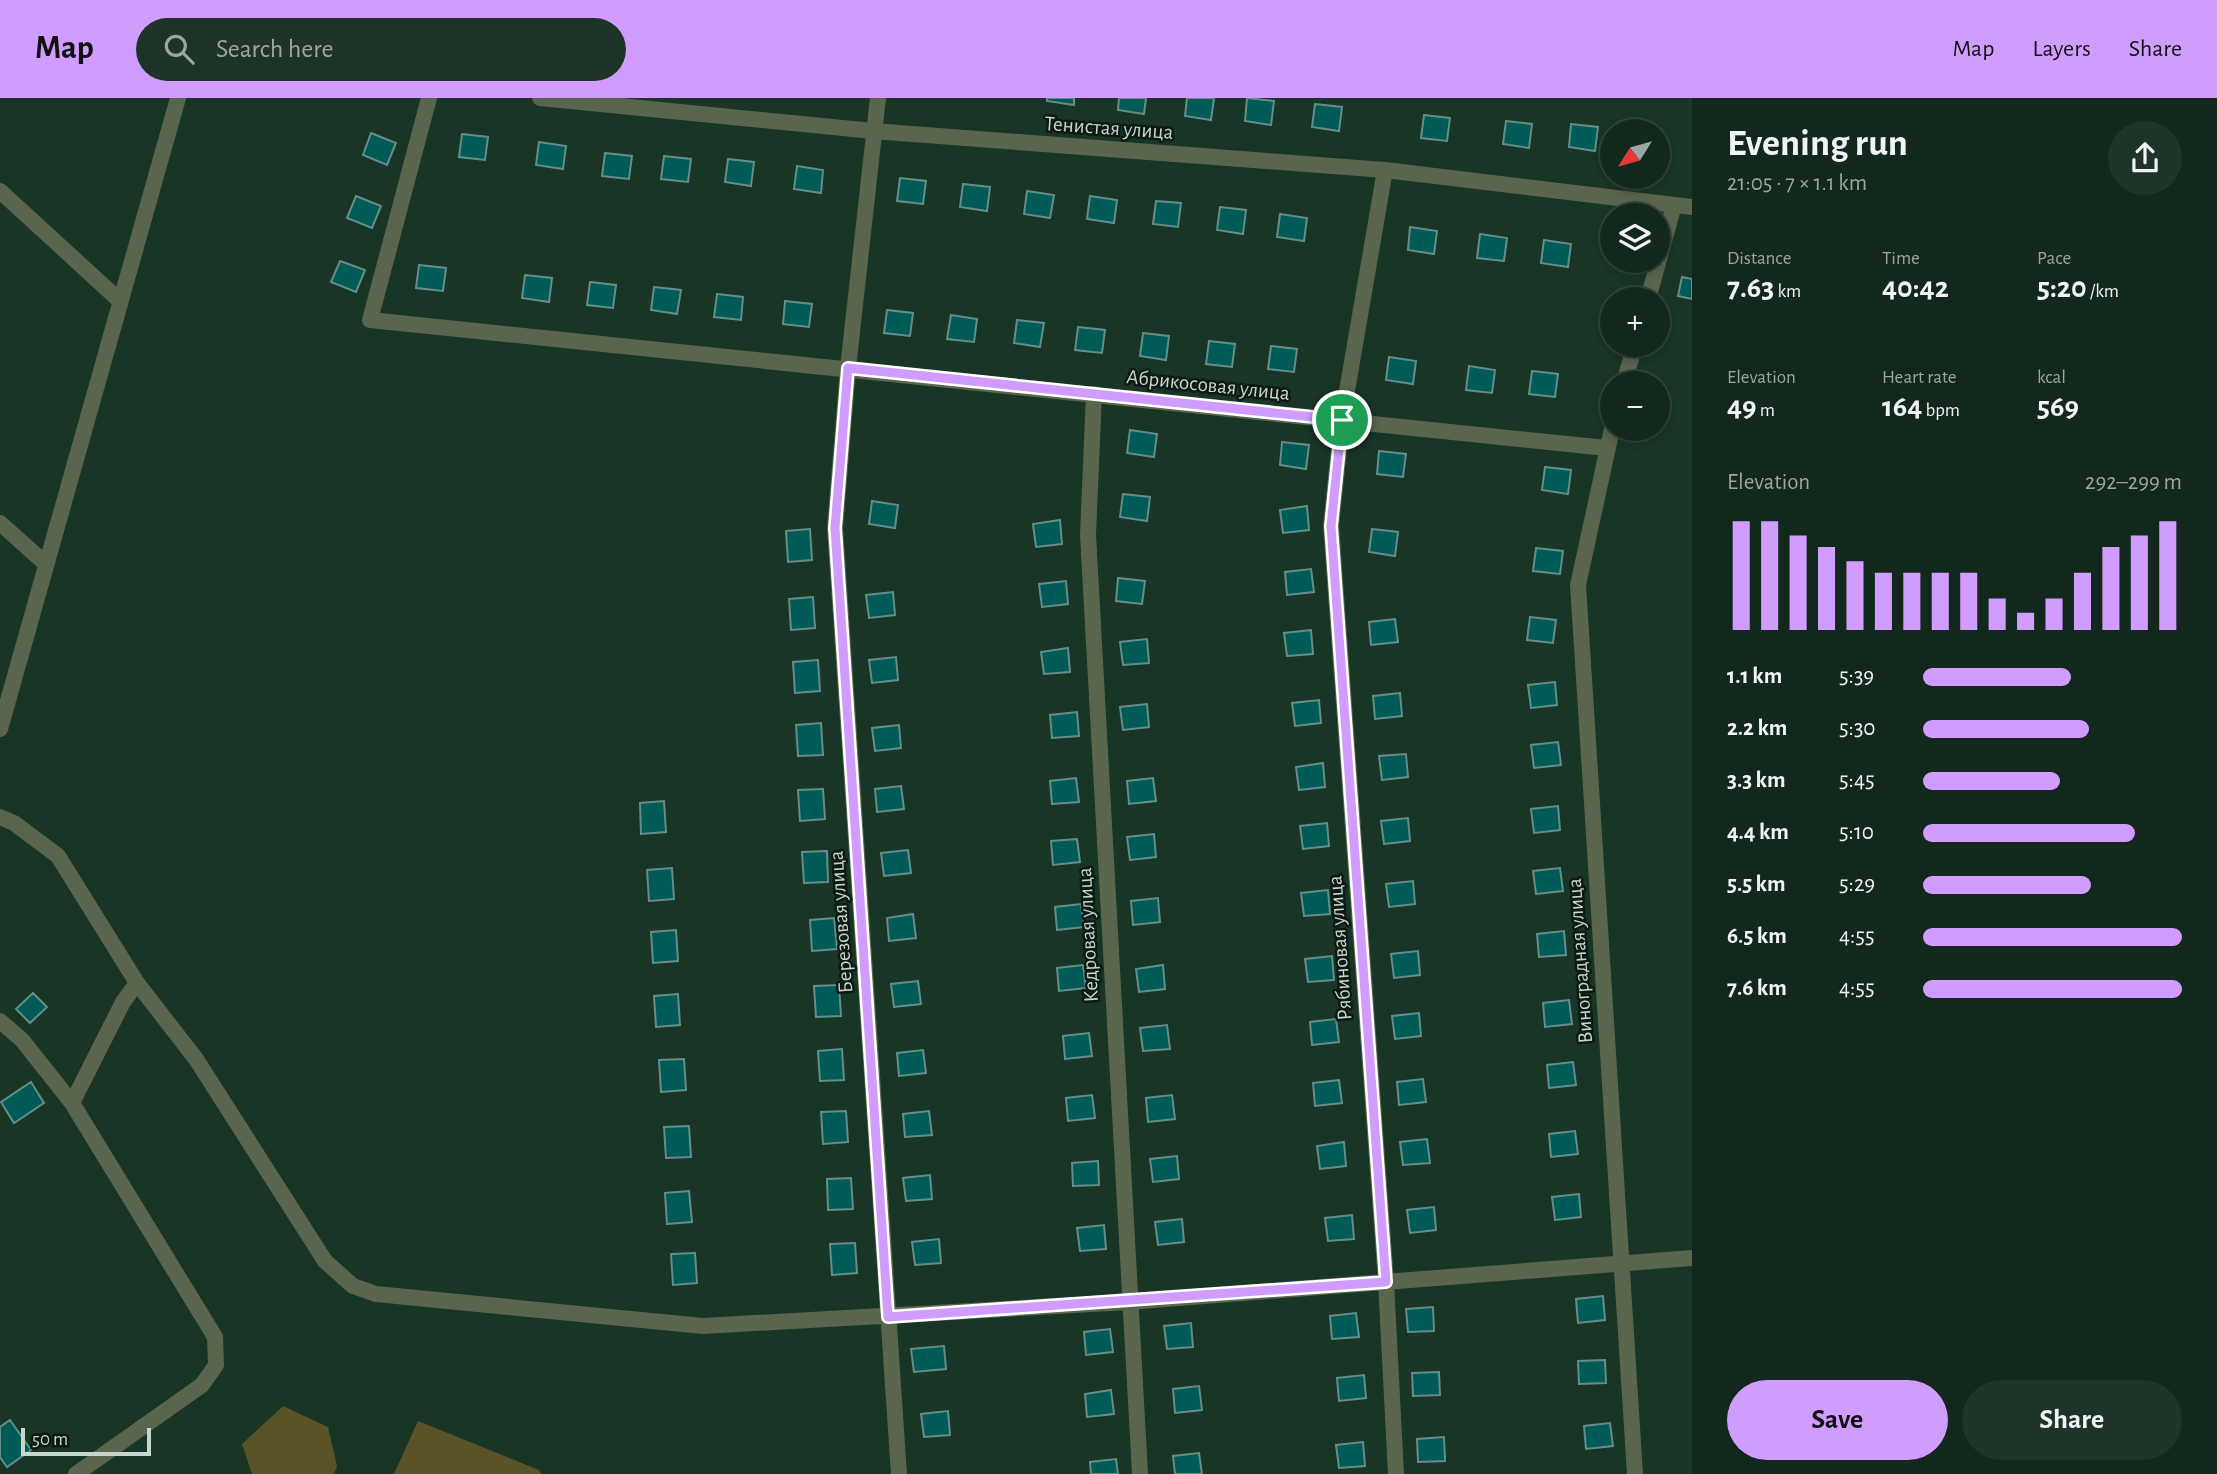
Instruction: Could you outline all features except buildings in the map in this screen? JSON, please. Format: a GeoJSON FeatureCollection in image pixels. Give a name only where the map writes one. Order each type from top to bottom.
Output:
{"type":"FeatureCollection","features":[{"type":"Feature","properties":{"kind":"street"},"geometry":{"type":"LineString","coordinates":[[0,729],[178,98]]}},
{"type":"Feature","properties":{"kind":"street","name":"Абрикосовая улица"},"geometry":{"type":"LineString","coordinates":[[429,98],[370,320],[1606,448]]}},
{"type":"Feature","properties":{"kind":"street","name":"Тенистая улица"},"geometry":{"type":"LineString","coordinates":[[540,98],[873,131],[1385,170],[1692,207]]}},
{"type":"Feature","properties":{"kind":"street","name":"Березовая улица"},"geometry":{"type":"LineString","coordinates":[[878,98],[848,368],[835,528],[899,1474]]}},
{"type":"Feature","properties":{"kind":"street","name":"Рябиновая улица"},"geometry":{"type":"LineString","coordinates":[[1385,170],[1342,420],[1331,526],[1386,1282],[1396,1474]]}},
{"type":"Feature","properties":{"kind":"street"},"geometry":{"type":"LineString","coordinates":[[0,191],[119,300]]}},
{"type":"Feature","properties":{"kind":"street"},"geometry":{"type":"LineString","coordinates":[[1650,287],[1674,205]]}},
{"type":"Feature","properties":{"kind":"street","name":"Кедровая улица"},"geometry":{"type":"LineString","coordinates":[[1094,394],[1088,535],[1128,1302],[1140,1474]]}},
{"type":"Feature","properties":{"kind":"street","name":"Виноградная улица"},"geometry":{"type":"LineString","coordinates":[[1608,441],[1578,585],[1634,1474]]}},
{"type":"Feature","properties":{"kind":"street"},"geometry":{"type":"LineString","coordinates":[[0,523],[46,564]]}},
{"type":"Feature","properties":{"kind":"street"},"geometry":{"type":"LineString","coordinates":[[0,817],[14,823],[58,856],[136,982],[196,1059],[325,1261],[353,1286],[376,1294],[703,1326],[1128,1302],[1620,1266],[1692,1258]]}},
{"type":"Feature","properties":{"kind":"street"},"geometry":{"type":"LineString","coordinates":[[72,1103],[123,1002],[136,982]]}},
{"type":"Feature","properties":{"kind":"street"},"geometry":{"type":"LineString","coordinates":[[0,1021],[22,1040],[72,1103],[215,1337],[215,1365],[202,1385],[76,1474]]}},
{"type":"Feature","properties":{"kind":"shaded area"},"geometry":{"type":"Polygon","coordinates":[[[283,1406],[328,1427],[337,1466],[334,1474],[252,1474],[242,1444],[283,1406]]]}},
{"type":"Feature","properties":{"kind":"shaded area"},"geometry":{"type":"Polygon","coordinates":[[[418,1421],[539,1470],[541,1474],[394,1474],[418,1421]]]}},
{"type":"Feature","properties":{"kind":"route"},"geometry":{"type":"LineString","coordinates":[[848,368],[1342,420],[1331,526],[1386,1282],[888,1317],[835,528],[848,368]]}}]}
